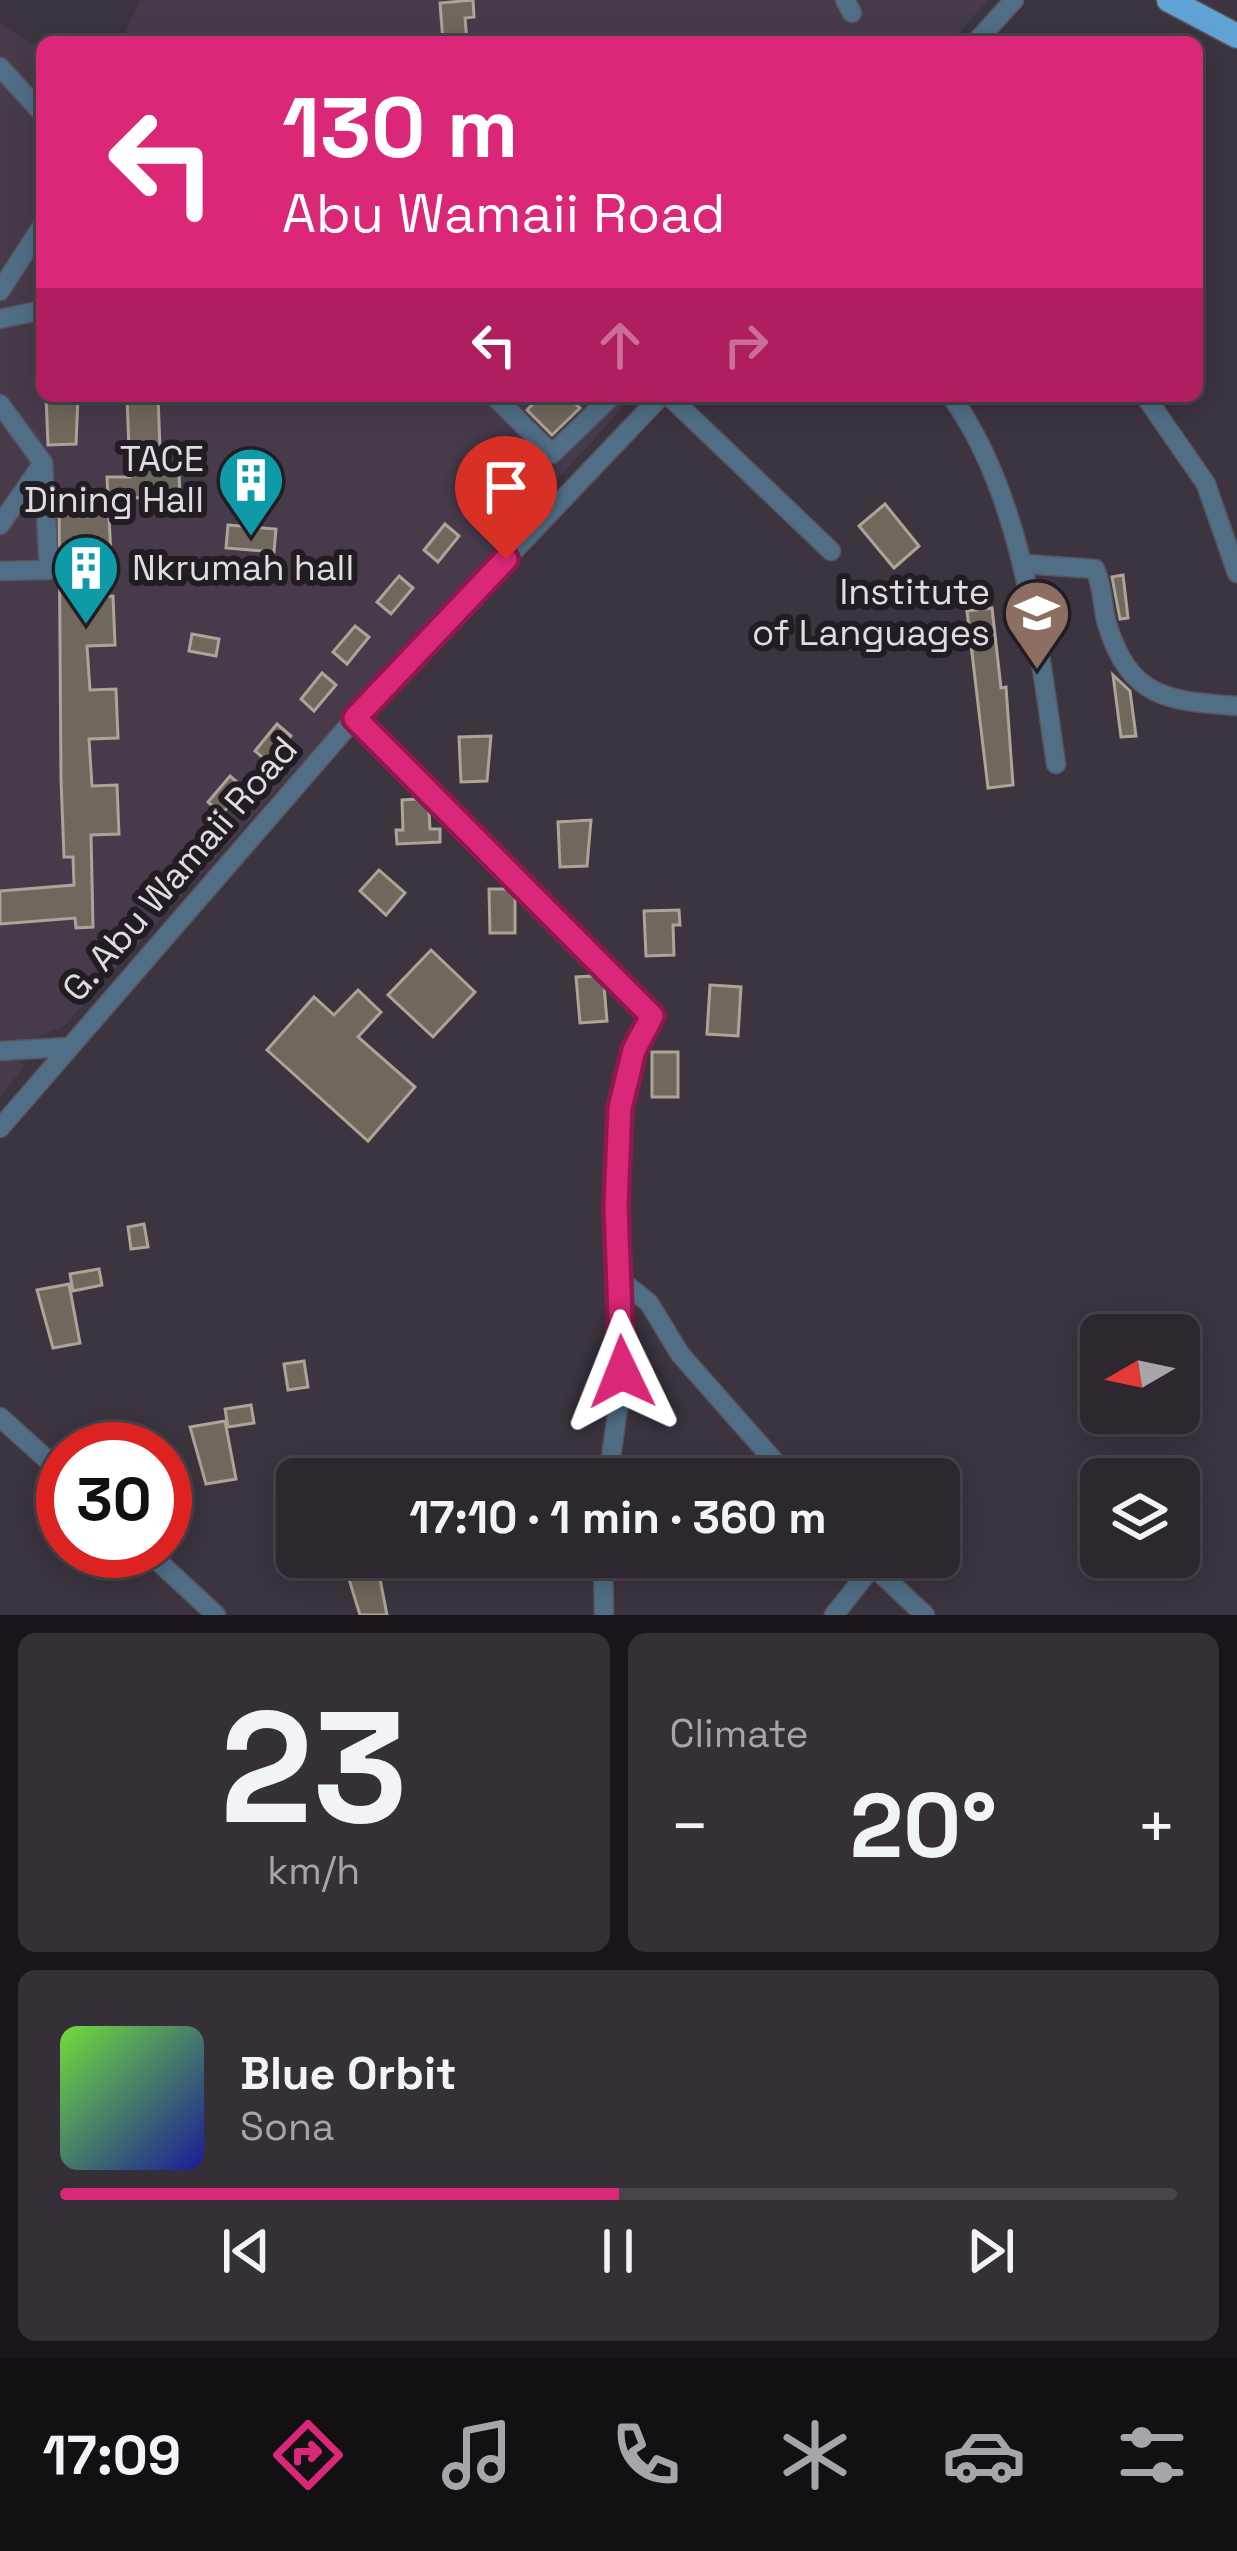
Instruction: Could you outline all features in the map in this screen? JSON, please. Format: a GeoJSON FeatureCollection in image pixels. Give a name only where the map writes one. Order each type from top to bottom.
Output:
{"type":"FeatureCollection","features":[{"type":"Feature","properties":{"kind":"main road"},"geometry":{"type":"LineString","coordinates":[[1169,0],[1237,36]]}},
{"type":"Feature","properties":{"kind":"street"},"geometry":{"type":"LineString","coordinates":[[981,36],[1013,0]]}},
{"type":"Feature","properties":{"kind":"street"},"geometry":{"type":"LineString","coordinates":[[0,67],[36,106]]}},
{"type":"Feature","properties":{"kind":"street"},"geometry":{"type":"LineString","coordinates":[[0,291],[36,235]]}},
{"type":"Feature","properties":{"kind":"street"},"geometry":{"type":"LineString","coordinates":[[0,320],[36,311]]}},
{"type":"Feature","properties":{"kind":"street"},"geometry":{"type":"LineString","coordinates":[[500,402],[552,454],[606,402]]}},
{"type":"Feature","properties":{"kind":"street","name":"G. Abu Wamaii Road"},"geometry":{"type":"LineString","coordinates":[[0,1128],[355,718],[659,402]]}},
{"type":"Feature","properties":{"kind":"street"},"geometry":{"type":"LineString","coordinates":[[671,402],[831,551]]}},
{"type":"Feature","properties":{"kind":"street"},"geometry":{"type":"LineString","coordinates":[[955,402],[973,432],[1024,564],[1056,764]]}},
{"type":"Feature","properties":{"kind":"street"},"geometry":{"type":"LineString","coordinates":[[1149,402],[1206,484],[1237,572]]}},
{"type":"Feature","properties":{"kind":"street"},"geometry":{"type":"LineString","coordinates":[[0,404],[43,463],[49,570],[0,571]]}},
{"type":"Feature","properties":{"kind":"street"},"geometry":{"type":"LineString","coordinates":[[0,525],[43,463]]}},
{"type":"Feature","properties":{"kind":"street"},"geometry":{"type":"LineString","coordinates":[[1024,564],[1095,568],[1108,628],[1141,682],[1157,698],[1237,706]]}},
{"type":"Feature","properties":{"kind":"street"},"geometry":{"type":"LineString","coordinates":[[355,718],[648,1008],[650,1025],[634,1050],[620,1108],[622,1372],[611,1458]]}},
{"type":"Feature","properties":{"kind":"street"},"geometry":{"type":"LineString","coordinates":[[0,1051],[69,1047]]}},
{"type":"Feature","properties":{"kind":"street"},"geometry":{"type":"LineString","coordinates":[[619,1279],[649,1303],[692,1369],[771,1458]]}},
{"type":"Feature","properties":{"kind":"street"},"geometry":{"type":"LineString","coordinates":[[0,1417],[36,1450]]}},
{"type":"Feature","properties":{"kind":"street"},"geometry":{"type":"LineString","coordinates":[[176,1578],[216,1615]]}},
{"type":"Feature","properties":{"kind":"street"},"geometry":{"type":"LineString","coordinates":[[603,1578],[604,1615]]}},
{"type":"Feature","properties":{"kind":"street"},"geometry":{"type":"LineString","coordinates":[[833,1615],[857,1578]]}},
{"type":"Feature","properties":{"kind":"street"},"geometry":{"type":"LineString","coordinates":[[885,1578],[925,1615]]}},
{"type":"Feature","properties":{"kind":"shaded area"},"geometry":{"type":"Polygon","coordinates":[[[141,0],[988,0],[956,36],[123,36],[141,0]]]}},
{"type":"Feature","properties":{"kind":"shaded area"},"geometry":{"type":"Polygon","coordinates":[[[0,24],[36,46],[36,402],[628,402],[65,1025],[7,1052],[25,1065],[0,1097],[0,24]]]}},
{"type":"Feature","properties":{"kind":"building"},"geometry":{"type":"Polygon","coordinates":[[[473,0],[474,17],[465,18],[466,36],[443,36],[440,3],[473,0]]]}},
{"type":"Feature","properties":{"kind":"building"},"geometry":{"type":"Polygon","coordinates":[[[46,402],[78,402],[76,444],[48,445],[46,402]]]}},
{"type":"Feature","properties":{"kind":"building"},"geometry":{"type":"Polygon","coordinates":[[[127,402],[158,402],[161,475],[179,474],[180,496],[108,499],[111,554],[83,555],[87,597],[113,596],[115,645],[87,646],[90,690],[116,689],[118,738],[89,739],[92,786],[117,785],[119,834],[91,835],[93,927],[76,928],[75,918],[0,924],[0,891],[74,885],[73,857],[64,857],[59,499],[108,497],[107,477],[130,477],[127,402]]]}},
{"type":"Feature","properties":{"kind":"building"},"geometry":{"type":"Polygon","coordinates":[[[535,402],[574,402],[580,408],[552,435],[527,410],[535,402]]]}},
{"type":"Feature","properties":{"kind":"building"},"geometry":{"type":"Polygon","coordinates":[[[498,438],[513,452],[522,443],[541,463],[499,507],[469,469],[498,438]]]}},
{"type":"Feature","properties":{"kind":"building"},"geometry":{"type":"Polygon","coordinates":[[[885,504],[919,546],[894,568],[859,526],[885,504]]]}},
{"type":"Feature","properties":{"kind":"building"},"geometry":{"type":"Polygon","coordinates":[[[445,524],[459,536],[438,562],[424,550],[445,524]]]}},
{"type":"Feature","properties":{"kind":"building","name":"TACE Dining Hall"},"geometry":{"type":"Polygon","coordinates":[[[228,525],[276,529],[274,552],[226,548],[228,525]]]}},
{"type":"Feature","properties":{"kind":"building"},"geometry":{"type":"Polygon","coordinates":[[[1123,575],[1128,618],[1120,619],[1112,577],[1123,575]]]}},
{"type":"Feature","properties":{"kind":"building"},"geometry":{"type":"Polygon","coordinates":[[[399,576],[413,588],[391,614],[377,602],[399,576]]]}},
{"type":"Feature","properties":{"kind":"building"},"geometry":{"type":"Polygon","coordinates":[[[992,608],[1001,688],[1006,687],[1013,785],[988,788],[967,611],[992,608]]]}},
{"type":"Feature","properties":{"kind":"building"},"geometry":{"type":"Polygon","coordinates":[[[355,626],[369,637],[347,664],[333,652],[355,626]]]}},
{"type":"Feature","properties":{"kind":"building"},"geometry":{"type":"Polygon","coordinates":[[[192,634],[219,639],[216,656],[189,651],[192,634]]]}},
{"type":"Feature","properties":{"kind":"building"},"geometry":{"type":"Polygon","coordinates":[[[322,673],[336,685],[314,711],[301,699],[322,673]]]}},
{"type":"Feature","properties":{"kind":"building"},"geometry":{"type":"Polygon","coordinates":[[[1113,675],[1130,691],[1136,736],[1121,737],[1113,675]]]}},
{"type":"Feature","properties":{"kind":"building"},"geometry":{"type":"Polygon","coordinates":[[[277,724],[291,736],[269,763],[255,751],[277,724]]]}},
{"type":"Feature","properties":{"kind":"building"},"geometry":{"type":"Polygon","coordinates":[[[491,736],[487,781],[461,782],[459,737],[491,736]]]}},
{"type":"Feature","properties":{"kind":"building"},"geometry":{"type":"Polygon","coordinates":[[[230,776],[244,788],[222,814],[208,802],[230,776]]]}},
{"type":"Feature","properties":{"kind":"building"},"geometry":{"type":"Polygon","coordinates":[[[417,799],[429,811],[430,829],[440,829],[440,842],[397,844],[396,830],[403,830],[402,800],[417,799]]]}},
{"type":"Feature","properties":{"kind":"building"},"geometry":{"type":"Polygon","coordinates":[[[591,820],[587,866],[560,867],[558,822],[591,820]]]}},
{"type":"Feature","properties":{"kind":"building"},"geometry":{"type":"Polygon","coordinates":[[[379,870],[405,893],[386,915],[360,891],[379,870]]]}},
{"type":"Feature","properties":{"kind":"building"},"geometry":{"type":"Polygon","coordinates":[[[489,889],[507,889],[515,897],[515,933],[490,933],[489,889]]]}},
{"type":"Feature","properties":{"kind":"building"},"geometry":{"type":"Polygon","coordinates":[[[679,910],[680,925],[673,925],[674,955],[646,956],[644,911],[679,910]]]}},
{"type":"Feature","properties":{"kind":"building"},"geometry":{"type":"Polygon","coordinates":[[[431,950],[475,992],[433,1037],[388,995],[431,950]]]}},
{"type":"Feature","properties":{"kind":"building"},"geometry":{"type":"Polygon","coordinates":[[[593,976],[604,986],[607,1021],[580,1023],[576,977],[593,976]]]}},
{"type":"Feature","properties":{"kind":"building"},"geometry":{"type":"Polygon","coordinates":[[[710,985],[741,987],[738,1036],[707,1034],[710,985]]]}},
{"type":"Feature","properties":{"kind":"building"},"geometry":{"type":"Polygon","coordinates":[[[358,990],[381,1012],[358,1037],[415,1087],[368,1141],[267,1050],[314,997],[334,1015],[358,990]]]}},
{"type":"Feature","properties":{"kind":"building"},"geometry":{"type":"Polygon","coordinates":[[[652,1052],[678,1052],[678,1097],[652,1097],[652,1052]]]}},
{"type":"Feature","properties":{"kind":"building"},"geometry":{"type":"Polygon","coordinates":[[[144,1224],[148,1247],[131,1249],[128,1227],[144,1224]]]}},
{"type":"Feature","properties":{"kind":"building"},"geometry":{"type":"Polygon","coordinates":[[[99,1269],[102,1285],[73,1291],[70,1274],[99,1269]]]}},
{"type":"Feature","properties":{"kind":"building"},"geometry":{"type":"Polygon","coordinates":[[[69,1284],[80,1343],[53,1348],[37,1290],[69,1284]]]}},
{"type":"Feature","properties":{"kind":"building"},"geometry":{"type":"Polygon","coordinates":[[[304,1361],[308,1387],[288,1390],[284,1364],[304,1361]]]}},
{"type":"Feature","properties":{"kind":"building"},"geometry":{"type":"Polygon","coordinates":[[[251,1405],[254,1423],[228,1427],[225,1409],[251,1405]]]}},
{"type":"Feature","properties":{"kind":"building"},"geometry":{"type":"Polygon","coordinates":[[[225,1421],[236,1479],[206,1484],[192,1427],[225,1421]]]}},
{"type":"Feature","properties":{"kind":"building"},"geometry":{"type":"Polygon","coordinates":[[[349,1578],[380,1578],[387,1615],[360,1615],[349,1578]]]}},
{"type":"Feature","properties":{"kind":"place","name":"TACE Dining Hall"},"geometry":{"type":"Point","coordinates":[251,539]}},
{"type":"Feature","properties":{"kind":"place","name":"Nkrumah hall"},"geometry":{"type":"Point","coordinates":[86,627]}},
{"type":"Feature","properties":{"kind":"place","name":"Institute of Languages"},"geometry":{"type":"Point","coordinates":[1037,672]}},
{"type":"Feature","properties":{"kind":"route"},"geometry":{"type":"LineString","coordinates":[[506,559],[355,718],[652,1016],[634,1050],[620,1108],[616,1206],[622,1372]]}}]}
